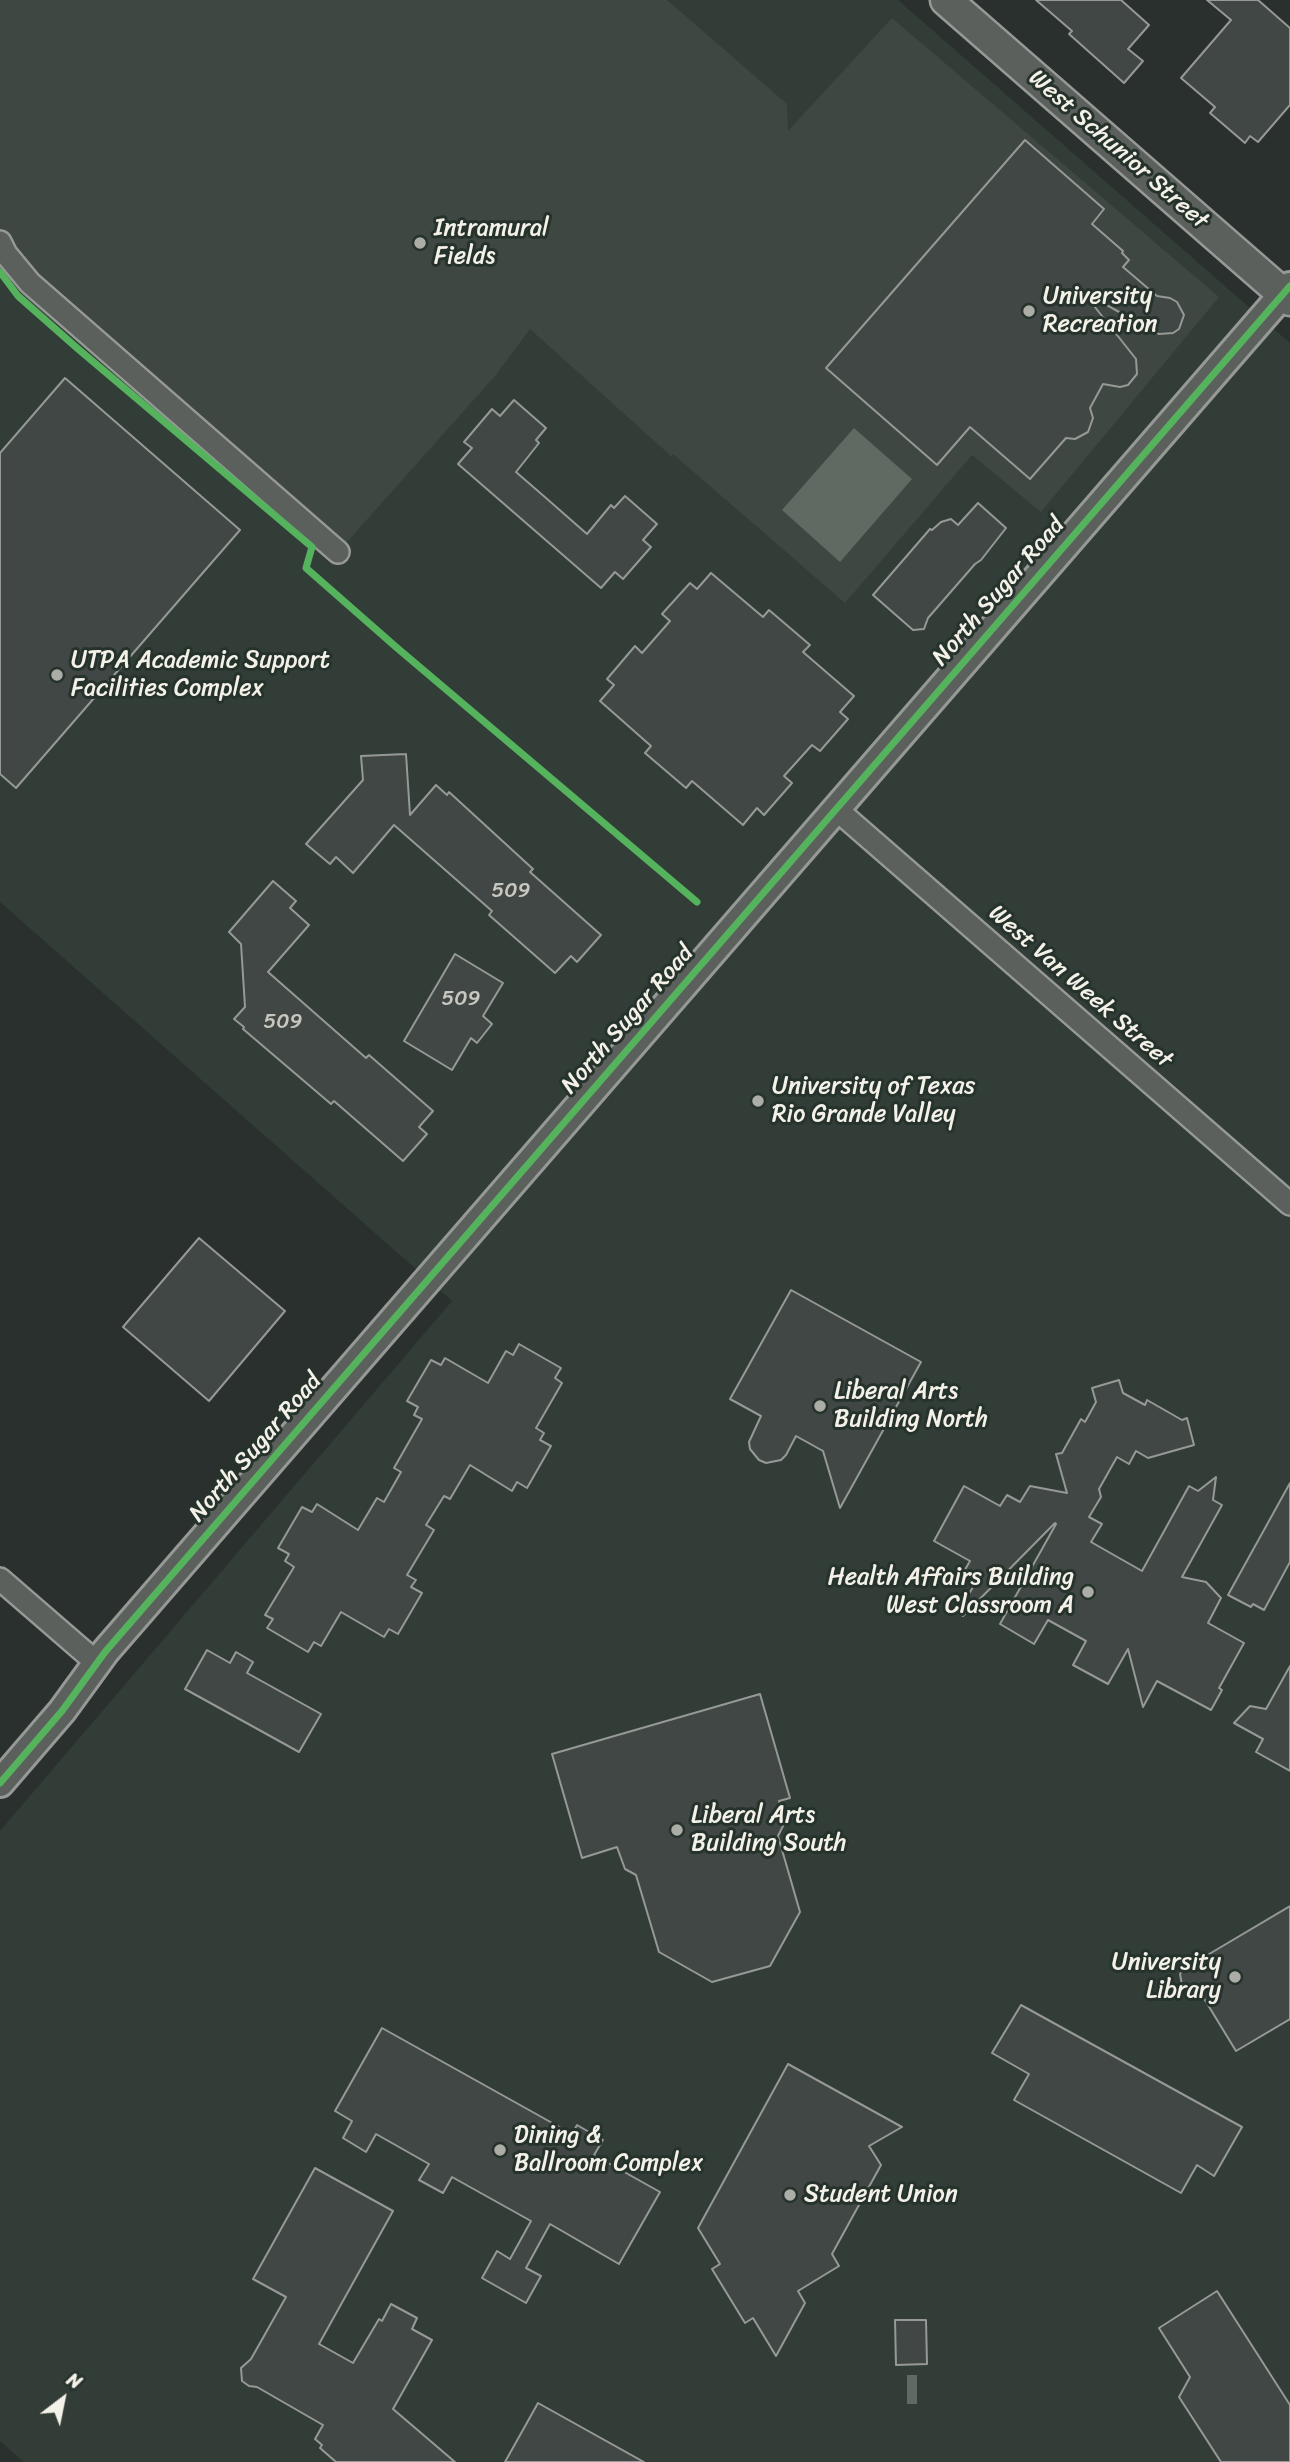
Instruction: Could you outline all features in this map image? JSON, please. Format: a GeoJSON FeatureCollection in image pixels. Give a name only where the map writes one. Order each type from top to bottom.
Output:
{"type":"FeatureCollection","features":[{"type":"Feature","properties":{"kind":"main road","name":"West Schunior Street"},"geometry":{"type":"LineString","coordinates":[[946,0],[1288,294]]}},
{"type":"Feature","properties":{"kind":"street"},"geometry":{"type":"LineString","coordinates":[[0,242],[6,254],[30,283],[338,552]]}},
{"type":"Feature","properties":{"kind":"street","name":"North Sugar Road"},"geometry":{"type":"LineString","coordinates":[[0,1783],[62,1711],[97,1663],[836,809],[1288,294]]}},
{"type":"Feature","properties":{"kind":"street","name":"West Van Week Street"},"geometry":{"type":"LineString","coordinates":[[836,809],[1290,1204]]}},
{"type":"Feature","properties":{"kind":"street"},"geometry":{"type":"LineString","coordinates":[[0,1579],[97,1663]]}},
{"type":"Feature","properties":{"kind":"shaded area","name":"University of Texas Rio Grande Valley"},"geometry":{"type":"Polygon","coordinates":[[[0,0],[898,0],[1290,343],[1290,2462],[24,2462],[0,2441],[0,1831],[452,1301],[0,902],[0,0]]]}},
{"type":"Feature","properties":{"kind":"shaded area","name":"Intramural Fields"},"geometry":{"type":"Polygon","coordinates":[[[0,0],[667,0],[787,104],[788,131],[892,18],[1219,297],[1041,512],[972,455],[845,603],[673,454],[671,456],[530,329],[495,376],[338,552],[0,278],[0,0]]]}},
{"type":"Feature","properties":{"kind":"shaded area"},"geometry":{"type":"Polygon","coordinates":[[[854,428],[912,479],[840,562],[782,510],[854,428]]]}},
{"type":"Feature","properties":{"kind":"shaded area"},"geometry":{"type":"Polygon","coordinates":[[[907,2375],[917,2375],[917,2404],[907,2404],[907,2375]]]}},
{"type":"Feature","properties":{"kind":"building"},"geometry":{"type":"Polygon","coordinates":[[[1036,0],[1121,0],[1149,25],[1128,49],[1143,61],[1124,83],[1069,34],[1072,31],[1036,0]]]}},
{"type":"Feature","properties":{"kind":"building"},"geometry":{"type":"Polygon","coordinates":[[[1207,0],[1258,0],[1290,28],[1290,105],[1258,142],[1250,136],[1245,143],[1210,113],[1215,107],[1181,78],[1231,20],[1207,0]]]}},
{"type":"Feature","properties":{"kind":"building","name":"University Recreation"},"geometry":{"type":"Polygon","coordinates":[[[1025,140],[1104,209],[1092,224],[1123,251],[1129,260],[1123,267],[1157,296],[1177,302],[1184,315],[1179,329],[1173,333],[1159,334],[1083,292],[1136,359],[1137,374],[1128,385],[1120,387],[1103,384],[1090,408],[1093,418],[1088,432],[1075,439],[1066,438],[1030,479],[970,427],[937,465],[826,368],[1025,140]]]}},
{"type":"Feature","properties":{"kind":"building","name":"UTPA Academic Support Facilities Complex"},"geometry":{"type":"Polygon","coordinates":[[[65,378],[240,530],[16,788],[0,774],[0,453],[65,378]]]}},
{"type":"Feature","properties":{"kind":"building"},"geometry":{"type":"Polygon","coordinates":[[[514,400],[546,428],[536,440],[539,443],[516,472],[587,534],[611,505],[614,508],[625,496],[657,524],[643,540],[651,547],[623,579],[615,572],[601,588],[458,464],[472,448],[464,442],[492,409],[500,416],[514,400]]]}},
{"type":"Feature","properties":{"kind":"building"},"geometry":{"type":"Polygon","coordinates":[[[978,503],[1006,528],[928,618],[924,629],[913,630],[873,595],[930,529],[951,519],[958,525],[978,503]]]}},
{"type":"Feature","properties":{"kind":"building"},"geometry":{"type":"Polygon","coordinates":[[[711,573],[763,617],[769,610],[810,645],[803,652],[854,696],[840,712],[848,719],[820,751],[812,745],[784,776],[792,783],[764,815],[757,808],[743,825],[692,781],[686,788],[645,753],[651,746],[600,701],[614,685],[607,679],[635,646],[642,653],[670,621],[662,614],[690,583],[697,589],[711,573]]]}},
{"type":"Feature","properties":{"kind":"building"},"geometry":{"type":"Polygon","coordinates":[[[406,754],[410,815],[436,785],[447,795],[449,792],[533,869],[530,872],[601,935],[577,962],[571,956],[555,973],[489,915],[492,911],[394,825],[353,873],[336,857],[330,864],[306,844],[363,780],[361,756],[406,754]]]}},
{"type":"Feature","properties":{"kind":"building"},"geometry":{"type":"Polygon","coordinates":[[[273,881],[296,901],[290,908],[309,925],[268,972],[366,1058],[369,1055],[433,1111],[419,1127],[427,1134],[403,1161],[334,1101],[331,1104],[234,1019],[245,1007],[241,944],[229,932],[273,881]]]}},
{"type":"Feature","properties":{"kind":"building"},"geometry":{"type":"Polygon","coordinates":[[[455,954],[503,983],[483,1016],[492,1024],[477,1043],[471,1038],[452,1070],[404,1041],[455,954]]]}},
{"type":"Feature","properties":{"kind":"building"},"geometry":{"type":"Polygon","coordinates":[[[199,1238],[285,1311],[209,1401],[123,1327],[199,1238]]]}},
{"type":"Feature","properties":{"kind":"building","name":"Liberal Arts Building North"},"geometry":{"type":"Polygon","coordinates":[[[791,1290],[921,1362],[840,1508],[823,1451],[796,1436],[781,1460],[766,1463],[759,1460],[750,1449],[749,1442],[761,1416],[730,1399],[791,1290]]]}},
{"type":"Feature","properties":{"kind":"building"},"geometry":{"type":"Polygon","coordinates":[[[519,1344],[561,1368],[555,1378],[562,1383],[536,1428],[544,1433],[540,1440],[551,1446],[527,1488],[517,1482],[512,1491],[470,1465],[450,1499],[444,1496],[426,1525],[434,1530],[407,1575],[416,1580],[411,1587],[422,1593],[398,1634],[389,1629],[384,1637],[341,1612],[321,1646],[314,1642],[308,1652],[267,1628],[273,1619],[265,1615],[294,1567],[285,1561],[289,1554],[278,1548],[302,1507],[312,1512],[317,1504],[358,1530],[377,1498],[384,1502],[401,1472],[394,1468],[422,1419],[414,1415],[418,1407],[407,1401],[431,1360],[441,1365],[445,1358],[488,1383],[506,1351],[513,1355],[519,1344]]]}},
{"type":"Feature","properties":{"kind":"building","name":"Health Affairs Building West Classroom A"},"geometry":{"type":"Polygon","coordinates":[[[1119,1380],[1123,1393],[1145,1405],[1147,1400],[1182,1420],[1187,1418],[1194,1445],[1148,1458],[1136,1451],[1129,1464],[1117,1457],[1099,1489],[1101,1497],[1089,1517],[1102,1524],[1091,1542],[1142,1571],[1189,1486],[1198,1491],[1216,1477],[1213,1500],[1222,1505],[1182,1577],[1206,1582],[1221,1598],[1208,1623],[1244,1643],[1219,1688],[1222,1690],[1211,1710],[1157,1681],[1143,1707],[1128,1649],[1108,1684],[1073,1665],[1086,1641],[1048,1620],[1034,1644],[1000,1624],[1055,1523],[963,1616],[958,1613],[977,1580],[963,1573],[970,1561],[934,1541],[964,1486],[1000,1506],[1007,1495],[1020,1502],[1030,1486],[1067,1493],[1056,1454],[1062,1453],[1081,1419],[1085,1422],[1096,1402],[1092,1388],[1119,1380]]]}},
{"type":"Feature","properties":{"kind":"building"},"geometry":{"type":"Polygon","coordinates":[[[1290,1483],[1290,1562],[1264,1610],[1253,1604],[1251,1607],[1228,1595],[1290,1483]]]}},
{"type":"Feature","properties":{"kind":"building"},"geometry":{"type":"Polygon","coordinates":[[[207,1650],[230,1663],[236,1652],[253,1662],[247,1673],[321,1714],[299,1752],[185,1689],[207,1650]]]}},
{"type":"Feature","properties":{"kind":"building"},"geometry":{"type":"Polygon","coordinates":[[[1290,1666],[1290,1771],[1256,1752],[1263,1739],[1234,1723],[1250,1706],[1266,1709],[1290,1666]]]}},
{"type":"Feature","properties":{"kind":"building","name":"Liberal Arts Building South"},"geometry":{"type":"Polygon","coordinates":[[[760,1694],[790,1798],[779,1801],[784,1824],[778,1836],[800,1912],[770,1966],[712,1982],[659,1952],[636,1875],[625,1869],[617,1847],[582,1858],[552,1754],[760,1694]]]}},
{"type":"Feature","properties":{"kind":"building","name":"University Library"},"geometry":{"type":"Polygon","coordinates":[[[1290,1906],[1290,2019],[1236,2051],[1200,1992],[1182,1985],[1180,1974],[1186,1965],[1194,1963],[1290,1906]]]}},
{"type":"Feature","properties":{"kind":"building"},"geometry":{"type":"Polygon","coordinates":[[[1021,2005],[1242,2127],[1214,2176],[1197,2165],[1181,2193],[1014,2100],[1029,2074],[992,2053],[1021,2005]]]}},
{"type":"Feature","properties":{"kind":"building","name":"Dining & Ballroom Complex"},"geometry":{"type":"Polygon","coordinates":[[[382,2028],[572,2134],[577,2125],[603,2140],[594,2155],[660,2192],[619,2264],[550,2224],[526,2268],[541,2276],[526,2303],[482,2278],[497,2251],[510,2259],[531,2221],[452,2177],[443,2193],[419,2180],[429,2164],[376,2134],[366,2152],[343,2138],[352,2121],[335,2111],[382,2028]]]}},
{"type":"Feature","properties":{"kind":"building","name":"Student Union"},"geometry":{"type":"Polygon","coordinates":[[[788,2064],[902,2127],[869,2146],[881,2165],[832,2254],[839,2266],[798,2291],[805,2303],[776,2356],[753,2318],[745,2323],[712,2269],[720,2264],[698,2228],[788,2064]]]}},
{"type":"Feature","properties":{"kind":"building"},"geometry":{"type":"Polygon","coordinates":[[[315,2168],[393,2211],[319,2344],[353,2363],[391,2304],[417,2318],[412,2329],[432,2340],[393,2409],[455,2462],[336,2462],[320,2448],[322,2445],[315,2439],[323,2425],[242,2381],[241,2368],[251,2359],[286,2297],[253,2279],[315,2168]]]}},
{"type":"Feature","properties":{"kind":"building"},"geometry":{"type":"Polygon","coordinates":[[[1217,2291],[1290,2405],[1290,2462],[1221,2462],[1179,2397],[1190,2377],[1159,2328],[1217,2291]]]}},
{"type":"Feature","properties":{"kind":"building"},"geometry":{"type":"Polygon","coordinates":[[[895,2320],[926,2320],[927,2364],[896,2365],[895,2320]]]}},
{"type":"Feature","properties":{"kind":"building"},"geometry":{"type":"Polygon","coordinates":[[[538,2403],[644,2462],[505,2462],[538,2403]]]}},
{"type":"Feature","properties":{"kind":"cycle path"},"geometry":{"type":"LineString","coordinates":[[0,272],[18,296],[312,547],[306,568],[697,902]]}},
{"type":"Feature","properties":{"kind":"cycle path"},"geometry":{"type":"LineString","coordinates":[[0,1783],[62,1711],[105,1652],[1290,286]]}},
{"type":"Feature","properties":{"kind":"place","name":"Intramural Fields"},"geometry":{"type":"Point","coordinates":[420,243]}},
{"type":"Feature","properties":{"kind":"place","name":"University Recreation"},"geometry":{"type":"Point","coordinates":[1029,311]}},
{"type":"Feature","properties":{"kind":"place","name":"UTPA Academic Support Facilities Complex"},"geometry":{"type":"Point","coordinates":[57,675]}},
{"type":"Feature","properties":{"kind":"place","name":"University of Texas Rio Grande Valley"},"geometry":{"type":"Point","coordinates":[758,1101]}},
{"type":"Feature","properties":{"kind":"place","name":"Liberal Arts Building North"},"geometry":{"type":"Point","coordinates":[820,1406]}},
{"type":"Feature","properties":{"kind":"place","name":"Health Affairs Building West Classroom A"},"geometry":{"type":"Point","coordinates":[1088,1592]}},
{"type":"Feature","properties":{"kind":"place","name":"Liberal Arts Building South"},"geometry":{"type":"Point","coordinates":[677,1830]}},
{"type":"Feature","properties":{"kind":"place","name":"University Library"},"geometry":{"type":"Point","coordinates":[1235,1977]}},
{"type":"Feature","properties":{"kind":"place","name":"Dining & Ballroom Complex"},"geometry":{"type":"Point","coordinates":[500,2150]}},
{"type":"Feature","properties":{"kind":"place","name":"Student Union"},"geometry":{"type":"Point","coordinates":[790,2195]}}]}
